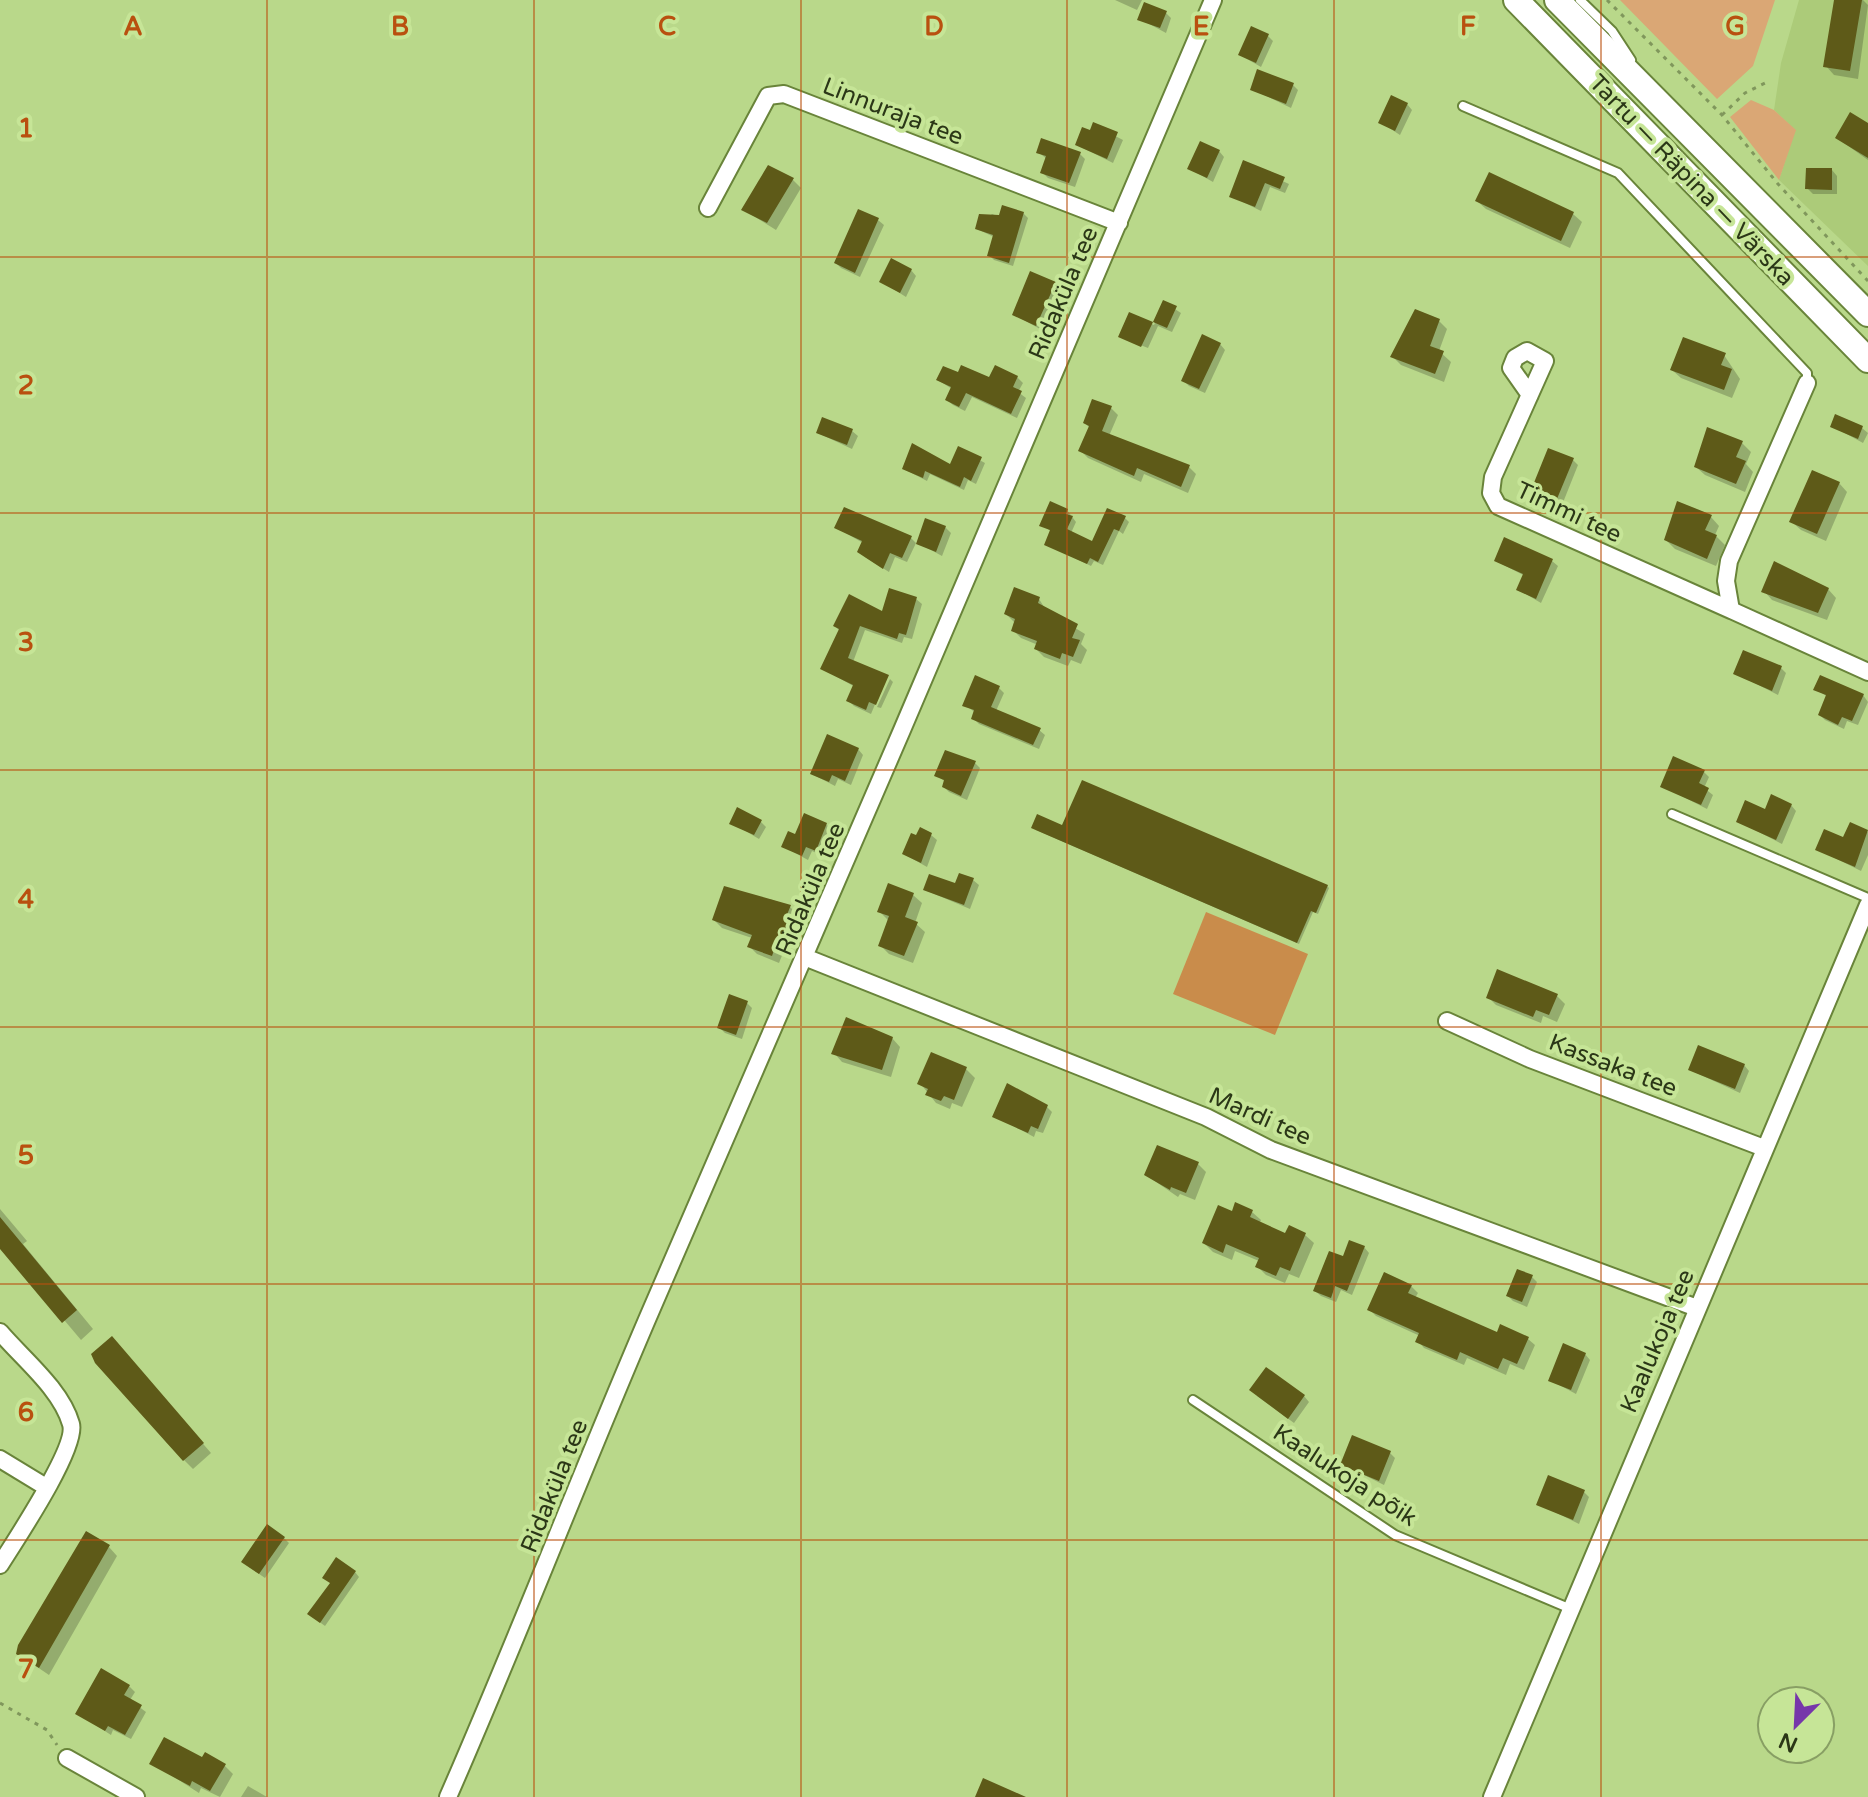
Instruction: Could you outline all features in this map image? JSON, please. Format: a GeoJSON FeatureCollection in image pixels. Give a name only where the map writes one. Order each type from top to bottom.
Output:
{"type":"FeatureCollection","features":[{"type":"Feature","properties":{"kind":"main road","name":"Tartu — Räpina — Värska"},"geometry":{"type":"LineString","coordinates":[[1516,0],[1868,360]]}},
{"type":"Feature","properties":{"kind":"main road","name":"Tartu — Räpina — Värska"},"geometry":{"type":"LineString","coordinates":[[1557,0],[1868,314]]}},
{"type":"Feature","properties":{"kind":"street","name":"Ridaküla tee"},"geometry":{"type":"LineString","coordinates":[[448,1797],[525,1622],[650,1314],[807,958],[1213,0]]}},
{"type":"Feature","properties":{"kind":"street","name":"Linnuraja tee"},"geometry":{"type":"LineString","coordinates":[[708,208],[768,96],[784,94],[1119,223]]}},
{"type":"Feature","properties":{"kind":"street"},"geometry":{"type":"LineString","coordinates":[[1731,610],[1726,581],[1729,561],[1807,383]]}},
{"type":"Feature","properties":{"kind":"street","name":"Timmi tee"},"geometry":{"type":"LineString","coordinates":[[1530,395],[1493,477],[1491,493],[1498,506],[1868,672]]}},
{"type":"Feature","properties":{"kind":"street","name":"Kaalukoja tee"},"geometry":{"type":"LineString","coordinates":[[1492,1797],[1868,905]]}},
{"type":"Feature","properties":{"kind":"street","name":"Mardi tee"},"geometry":{"type":"LineString","coordinates":[[807,958],[1206,1117],[1271,1150],[1697,1308]]}},
{"type":"Feature","properties":{"kind":"street","name":"Kassaka tee"},"geometry":{"type":"LineString","coordinates":[[1447,1021],[1530,1059],[1764,1148]]}},
{"type":"Feature","properties":{"kind":"street"},"geometry":{"type":"LineString","coordinates":[[0,1332],[63,1404],[73,1427],[65,1457],[0,1565]]}},
{"type":"Feature","properties":{"kind":"street"},"geometry":{"type":"LineString","coordinates":[[0,1459],[46,1487]]}},
{"type":"Feature","properties":{"kind":"street"},"geometry":{"type":"LineString","coordinates":[[67,1758],[136,1797]]}},
{"type":"Feature","properties":{"kind":"lane"},"geometry":{"type":"LineString","coordinates":[[1580,0],[1612,31],[1660,104]]}},
{"type":"Feature","properties":{"kind":"lane"},"geometry":{"type":"LineString","coordinates":[[1463,106],[1618,173],[1807,373],[1807,383]]}},
{"type":"Feature","properties":{"kind":"lane"},"geometry":{"type":"LineString","coordinates":[[1672,814],[1868,898]]}},
{"type":"Feature","properties":{"kind":"lane","name":"Kaalukoja põik"},"geometry":{"type":"LineString","coordinates":[[1193,1400],[1395,1535],[1571,1609]]}},
{"type":"Feature","properties":{"kind":"path"},"geometry":{"type":"LineString","coordinates":[[1607,0],[1722,115],[1778,184],[1868,281]]}},
{"type":"Feature","properties":{"kind":"path"},"geometry":{"type":"LineString","coordinates":[[1722,115],[1745,93],[1767,82]]}},
{"type":"Feature","properties":{"kind":"path"},"geometry":{"type":"LineString","coordinates":[[0,1703],[47,1730],[67,1758]]}},
{"type":"Feature","properties":{"kind":"shaded area"},"geometry":{"type":"Polygon","coordinates":[[[1620,0],[1775,0],[1753,66],[1717,99],[1620,0]]]}},
{"type":"Feature","properties":{"kind":"shaded area"},"geometry":{"type":"Polygon","coordinates":[[[1799,0],[1868,0],[1868,266],[1779,180],[1795,130],[1774,110],[1781,63],[1799,0]]]}},
{"type":"Feature","properties":{"kind":"shaded area"},"geometry":{"type":"Polygon","coordinates":[[[1751,100],[1774,110],[1796,130],[1779,180],[1730,117],[1751,100]]]}},
{"type":"Feature","properties":{"kind":"shaded area"},"geometry":{"type":"Polygon","coordinates":[[[1206,912],[1308,954],[1275,1035],[1173,994],[1206,912]]]}},
{"type":"Feature","properties":{"kind":"building"},"geometry":{"type":"Polygon","coordinates":[[[1834,0],[1862,0],[1850,71],[1823,67],[1834,0]]]}},
{"type":"Feature","properties":{"kind":"building"},"geometry":{"type":"Polygon","coordinates":[[[1144,2],[1167,11],[1160,28],[1137,20],[1144,2]]]}},
{"type":"Feature","properties":{"kind":"building"},"geometry":{"type":"Polygon","coordinates":[[[1251,26],[1269,34],[1256,63],[1238,55],[1251,26]]]}},
{"type":"Feature","properties":{"kind":"building"},"geometry":{"type":"Polygon","coordinates":[[[1257,69],[1294,83],[1286,104],[1250,90],[1257,69]]]}},
{"type":"Feature","properties":{"kind":"building"},"geometry":{"type":"Polygon","coordinates":[[[1391,95],[1408,103],[1395,131],[1378,123],[1391,95]]]}},
{"type":"Feature","properties":{"kind":"building"},"geometry":{"type":"Polygon","coordinates":[[[1850,112],[1868,123],[1868,158],[1835,138],[1850,112]]]}},
{"type":"Feature","properties":{"kind":"building"},"geometry":{"type":"Polygon","coordinates":[[[1093,122],[1118,132],[1107,159],[1075,145],[1082,127],[1090,130],[1093,122]]]}},
{"type":"Feature","properties":{"kind":"building"},"geometry":{"type":"Polygon","coordinates":[[[1041,138],[1081,152],[1069,183],[1040,173],[1046,156],[1036,153],[1041,138]]]}},
{"type":"Feature","properties":{"kind":"building"},"geometry":{"type":"Polygon","coordinates":[[[1200,141],[1220,150],[1207,178],[1187,169],[1200,141]]]}},
{"type":"Feature","properties":{"kind":"building"},"geometry":{"type":"Polygon","coordinates":[[[1243,160],[1285,177],[1280,189],[1265,183],[1255,207],[1229,197],[1243,160]]]}},
{"type":"Feature","properties":{"kind":"building"},"geometry":{"type":"Polygon","coordinates":[[[768,165],[794,178],[767,223],[741,210],[768,165]]]}},
{"type":"Feature","properties":{"kind":"building"},"geometry":{"type":"Polygon","coordinates":[[[1806,168],[1832,168],[1832,190],[1805,189],[1806,168]]]}},
{"type":"Feature","properties":{"kind":"building"},"geometry":{"type":"Polygon","coordinates":[[[1489,172],[1574,212],[1561,241],[1475,201],[1489,172]]]}},
{"type":"Feature","properties":{"kind":"building"},"geometry":{"type":"Polygon","coordinates":[[[1002,205],[1024,212],[1009,263],[987,256],[993,235],[975,229],[979,214],[999,215],[1002,205]]]}},
{"type":"Feature","properties":{"kind":"building"},"geometry":{"type":"Polygon","coordinates":[[[858,209],[879,218],[855,273],[834,263],[858,209]]]}},
{"type":"Feature","properties":{"kind":"building"},"geometry":{"type":"Polygon","coordinates":[[[891,258],[912,269],[900,293],[879,282],[891,258]]]}},
{"type":"Feature","properties":{"kind":"building"},"geometry":{"type":"Polygon","coordinates":[[[1030,271],[1056,282],[1036,326],[1012,315],[1030,271]]]}},
{"type":"Feature","properties":{"kind":"building"},"geometry":{"type":"Polygon","coordinates":[[[1163,300],[1177,306],[1167,328],[1153,322],[1163,300]]]}},
{"type":"Feature","properties":{"kind":"building"},"geometry":{"type":"Polygon","coordinates":[[[1415,309],[1440,319],[1430,346],[1444,351],[1435,374],[1390,357],[1415,309]]]}},
{"type":"Feature","properties":{"kind":"building"},"geometry":{"type":"Polygon","coordinates":[[[1129,312],[1153,322],[1141,347],[1118,337],[1129,312]]]}},
{"type":"Feature","properties":{"kind":"building"},"geometry":{"type":"Polygon","coordinates":[[[1202,334],[1221,343],[1199,389],[1181,381],[1202,334]]]}},
{"type":"Feature","properties":{"kind":"building"},"geometry":{"type":"Polygon","coordinates":[[[1683,337],[1726,353],[1721,365],[1732,369],[1724,390],[1670,370],[1683,337]]]}},
{"type":"Feature","properties":{"kind":"building"},"geometry":{"type":"Polygon","coordinates":[[[961,365],[989,377],[995,365],[1018,376],[1013,387],[1022,391],[1011,414],[966,393],[959,407],[945,400],[951,387],[936,380],[943,366],[958,372],[961,365]]]}},
{"type":"Feature","properties":{"kind":"building"},"geometry":{"type":"Polygon","coordinates":[[[1092,399],[1112,406],[1102,431],[1190,465],[1181,487],[1137,468],[1134,476],[1078,451],[1089,426],[1083,423],[1092,399]]]}},
{"type":"Feature","properties":{"kind":"building"},"geometry":{"type":"Polygon","coordinates":[[[1835,414],[1863,426],[1858,439],[1830,427],[1835,414]]]}},
{"type":"Feature","properties":{"kind":"building"},"geometry":{"type":"Polygon","coordinates":[[[822,417],[853,429],[847,445],[816,433],[822,417]]]}},
{"type":"Feature","properties":{"kind":"building"},"geometry":{"type":"Polygon","coordinates":[[[1707,427],[1743,441],[1736,457],[1746,461],[1736,484],[1694,467],[1707,427]]]}},
{"type":"Feature","properties":{"kind":"building"},"geometry":{"type":"Polygon","coordinates":[[[912,443],[950,464],[958,446],[982,457],[971,481],[964,477],[960,487],[925,471],[923,478],[902,469],[912,443]]]}},
{"type":"Feature","properties":{"kind":"building"},"geometry":{"type":"Polygon","coordinates":[[[1548,448],[1574,458],[1554,506],[1529,495],[1548,448]]]}},
{"type":"Feature","properties":{"kind":"building"},"geometry":{"type":"Polygon","coordinates":[[[1812,470],[1840,482],[1817,534],[1789,522],[1812,470]]]}},
{"type":"Feature","properties":{"kind":"building"},"geometry":{"type":"Polygon","coordinates":[[[1050,501],[1068,509],[1066,514],[1073,516],[1067,529],[1092,541],[1107,508],[1126,516],[1119,531],[1114,529],[1098,562],[1090,558],[1087,564],[1044,545],[1050,530],[1039,526],[1050,501]]]}},
{"type":"Feature","properties":{"kind":"building"},"geometry":{"type":"Polygon","coordinates":[[[1677,501],[1712,515],[1705,530],[1717,535],[1707,559],[1664,540],[1677,501]]]}},
{"type":"Feature","properties":{"kind":"building"},"geometry":{"type":"Polygon","coordinates":[[[844,507],[912,536],[902,558],[890,553],[883,569],[857,552],[862,541],[834,528],[844,507]]]}},
{"type":"Feature","properties":{"kind":"building"},"geometry":{"type":"Polygon","coordinates":[[[925,518],[946,526],[936,552],[916,544],[925,518]]]}},
{"type":"Feature","properties":{"kind":"building"},"geometry":{"type":"Polygon","coordinates":[[[1504,537],[1553,559],[1536,599],[1516,590],[1523,574],[1494,561],[1504,537]]]}},
{"type":"Feature","properties":{"kind":"building"},"geometry":{"type":"Polygon","coordinates":[[[1774,561],[1829,588],[1818,613],[1761,592],[1774,561]]]}},
{"type":"Feature","properties":{"kind":"building"},"geometry":{"type":"Polygon","coordinates":[[[1014,587],[1040,597],[1038,603],[1078,624],[1072,638],[1080,640],[1073,657],[1062,653],[1060,659],[1034,649],[1037,641],[1011,631],[1015,619],[1004,614],[1014,587]]]}},
{"type":"Feature","properties":{"kind":"building"},"geometry":{"type":"Polygon","coordinates":[[[889,588],[917,597],[906,635],[899,633],[897,639],[860,626],[848,658],[889,675],[876,705],[869,702],[866,710],[846,701],[853,685],[820,669],[839,629],[833,626],[849,594],[882,611],[889,588]]]}},
{"type":"Feature","properties":{"kind":"building"},"geometry":{"type":"Polygon","coordinates":[[[1743,650],[1782,666],[1772,691],[1733,674],[1743,650]]]}},
{"type":"Feature","properties":{"kind":"building"},"geometry":{"type":"Polygon","coordinates":[[[975,675],[1000,686],[991,707],[1041,728],[1033,745],[971,719],[974,710],[962,706],[975,675]]]}},
{"type":"Feature","properties":{"kind":"building"},"geometry":{"type":"Polygon","coordinates":[[[1820,675],[1864,694],[1852,721],[1842,717],[1838,725],[1818,715],[1826,695],[1813,690],[1820,675]]]}},
{"type":"Feature","properties":{"kind":"building"},"geometry":{"type":"Polygon","coordinates":[[[827,734],[859,748],[845,781],[832,775],[829,782],[810,774],[827,734]]]}},
{"type":"Feature","properties":{"kind":"building"},"geometry":{"type":"Polygon","coordinates":[[[945,750],[976,761],[961,796],[942,787],[944,780],[934,776],[945,750]]]}},
{"type":"Feature","properties":{"kind":"building"},"geometry":{"type":"Polygon","coordinates":[[[1673,756],[1705,770],[1699,783],[1709,788],[1701,805],[1660,787],[1673,756]]]}},
{"type":"Feature","properties":{"kind":"building"},"geometry":{"type":"Polygon","coordinates":[[[1082,780],[1328,885],[1316,913],[1311,911],[1297,943],[1031,828],[1037,814],[1062,825],[1082,780]]]}},
{"type":"Feature","properties":{"kind":"building"},"geometry":{"type":"Polygon","coordinates":[[[1771,794],[1792,804],[1776,840],[1736,822],[1745,800],[1765,809],[1771,794]]]}},
{"type":"Feature","properties":{"kind":"building"},"geometry":{"type":"Polygon","coordinates":[[[737,807],[762,820],[754,835],[729,824],[737,807]]]}},
{"type":"Feature","properties":{"kind":"building"},"geometry":{"type":"Polygon","coordinates":[[[804,813],[827,823],[816,851],[806,847],[802,856],[781,847],[788,831],[795,834],[804,813]]]}},
{"type":"Feature","properties":{"kind":"building"},"geometry":{"type":"Polygon","coordinates":[[[1850,822],[1868,830],[1855,867],[1815,850],[1824,829],[1843,837],[1850,822]]]}},
{"type":"Feature","properties":{"kind":"building"},"geometry":{"type":"Polygon","coordinates":[[[920,827],[932,833],[921,863],[902,854],[911,833],[916,835],[920,827]]]}},
{"type":"Feature","properties":{"kind":"building"},"geometry":{"type":"Polygon","coordinates":[[[959,873],[974,878],[964,905],[923,890],[929,874],[955,883],[959,873]]]}},
{"type":"Feature","properties":{"kind":"building"},"geometry":{"type":"Polygon","coordinates":[[[888,883],[914,893],[905,917],[918,922],[904,956],[878,946],[889,916],[877,912],[888,883]]]}},
{"type":"Feature","properties":{"kind":"building"},"geometry":{"type":"Polygon","coordinates":[[[724,886],[791,905],[786,917],[791,920],[782,943],[777,941],[772,956],[747,947],[752,935],[712,920],[724,886]]]}},
{"type":"Feature","properties":{"kind":"building"},"geometry":{"type":"Polygon","coordinates":[[[1497,969],[1558,994],[1549,1015],[1536,1010],[1533,1017],[1486,998],[1497,969]]]}},
{"type":"Feature","properties":{"kind":"building"},"geometry":{"type":"Polygon","coordinates":[[[729,994],[748,1001],[736,1035],[717,1028],[729,994]]]}},
{"type":"Feature","properties":{"kind":"building"},"geometry":{"type":"Polygon","coordinates":[[[846,1017],[893,1037],[882,1070],[831,1054],[846,1017]]]}},
{"type":"Feature","properties":{"kind":"building"},"geometry":{"type":"Polygon","coordinates":[[[1698,1045],[1745,1064],[1735,1089],[1688,1070],[1698,1045]]]}},
{"type":"Feature","properties":{"kind":"building"},"geometry":{"type":"Polygon","coordinates":[[[931,1052],[967,1067],[954,1100],[944,1096],[941,1101],[925,1095],[928,1089],[917,1084],[931,1052]]]}},
{"type":"Feature","properties":{"kind":"building"},"geometry":{"type":"Polygon","coordinates":[[[1007,1083],[1048,1105],[1038,1129],[1031,1126],[1028,1133],[992,1117],[1007,1083]]]}},
{"type":"Feature","properties":{"kind":"building"},"geometry":{"type":"Polygon","coordinates":[[[1157,1145],[1199,1162],[1186,1193],[1171,1187],[1170,1190],[1144,1175],[1157,1145]]]}},
{"type":"Feature","properties":{"kind":"building"},"geometry":{"type":"Polygon","coordinates":[[[1235,1202],[1253,1210],[1250,1217],[1285,1233],[1289,1225],[1306,1233],[1290,1271],[1280,1267],[1276,1276],[1255,1267],[1259,1258],[1226,1244],[1223,1253],[1202,1243],[1218,1205],[1232,1211],[1235,1202]]]}},
{"type":"Feature","properties":{"kind":"building"},"geometry":{"type":"Polygon","coordinates":[[[0,1217],[77,1310],[62,1323],[0,1249],[0,1217]]]}},
{"type":"Feature","properties":{"kind":"building"},"geometry":{"type":"Polygon","coordinates":[[[1349,1240],[1365,1246],[1347,1291],[1335,1286],[1331,1298],[1313,1291],[1329,1251],[1343,1256],[1349,1240]]]}},
{"type":"Feature","properties":{"kind":"building"},"geometry":{"type":"Polygon","coordinates":[[[1517,1269],[1533,1275],[1522,1302],[1506,1296],[1517,1269]]]}},
{"type":"Feature","properties":{"kind":"building"},"geometry":{"type":"Polygon","coordinates":[[[1384,1272],[1412,1285],[1408,1293],[1497,1332],[1500,1324],[1529,1337],[1517,1364],[1503,1358],[1498,1369],[1460,1352],[1457,1360],[1415,1342],[1419,1333],[1367,1310],[1384,1272]]]}},
{"type":"Feature","properties":{"kind":"building"},"geometry":{"type":"Polygon","coordinates":[[[112,1336],[204,1443],[183,1461],[95,1363],[91,1354],[112,1336]]]}},
{"type":"Feature","properties":{"kind":"building"},"geometry":{"type":"Polygon","coordinates":[[[1563,1343],[1586,1353],[1571,1390],[1548,1381],[1563,1343]]]}},
{"type":"Feature","properties":{"kind":"building"},"geometry":{"type":"Polygon","coordinates":[[[1266,1367],[1305,1395],[1288,1419],[1249,1390],[1266,1367]]]}},
{"type":"Feature","properties":{"kind":"building"},"geometry":{"type":"Polygon","coordinates":[[[1352,1435],[1391,1451],[1379,1481],[1340,1465],[1352,1435]]]}},
{"type":"Feature","properties":{"kind":"building"},"geometry":{"type":"Polygon","coordinates":[[[1548,1475],[1585,1490],[1573,1520],[1536,1505],[1548,1475]]]}},
{"type":"Feature","properties":{"kind":"building"},"geometry":{"type":"Polygon","coordinates":[[[267,1524],[285,1537],[259,1574],[241,1562],[267,1524]]]}},
{"type":"Feature","properties":{"kind":"building"},"geometry":{"type":"Polygon","coordinates":[[[86,1531],[110,1545],[39,1668],[16,1654],[18,1645],[86,1531]]]}},
{"type":"Feature","properties":{"kind":"building"},"geometry":{"type":"Polygon","coordinates":[[[336,1557],[356,1571],[320,1623],[307,1614],[330,1583],[322,1578],[336,1557]]]}},
{"type":"Feature","properties":{"kind":"building"},"geometry":{"type":"Polygon","coordinates":[[[101,1668],[130,1685],[124,1695],[142,1705],[125,1735],[108,1726],[105,1731],[75,1714],[101,1668]]]}},
{"type":"Feature","properties":{"kind":"building"},"geometry":{"type":"Polygon","coordinates":[[[164,1737],[202,1757],[205,1752],[226,1764],[210,1791],[192,1781],[190,1786],[149,1764],[164,1737]]]}},
{"type":"Feature","properties":{"kind":"building"},"geometry":{"type":"Polygon","coordinates":[[[983,1778],[1026,1797],[975,1797],[983,1778]]]}}]}
